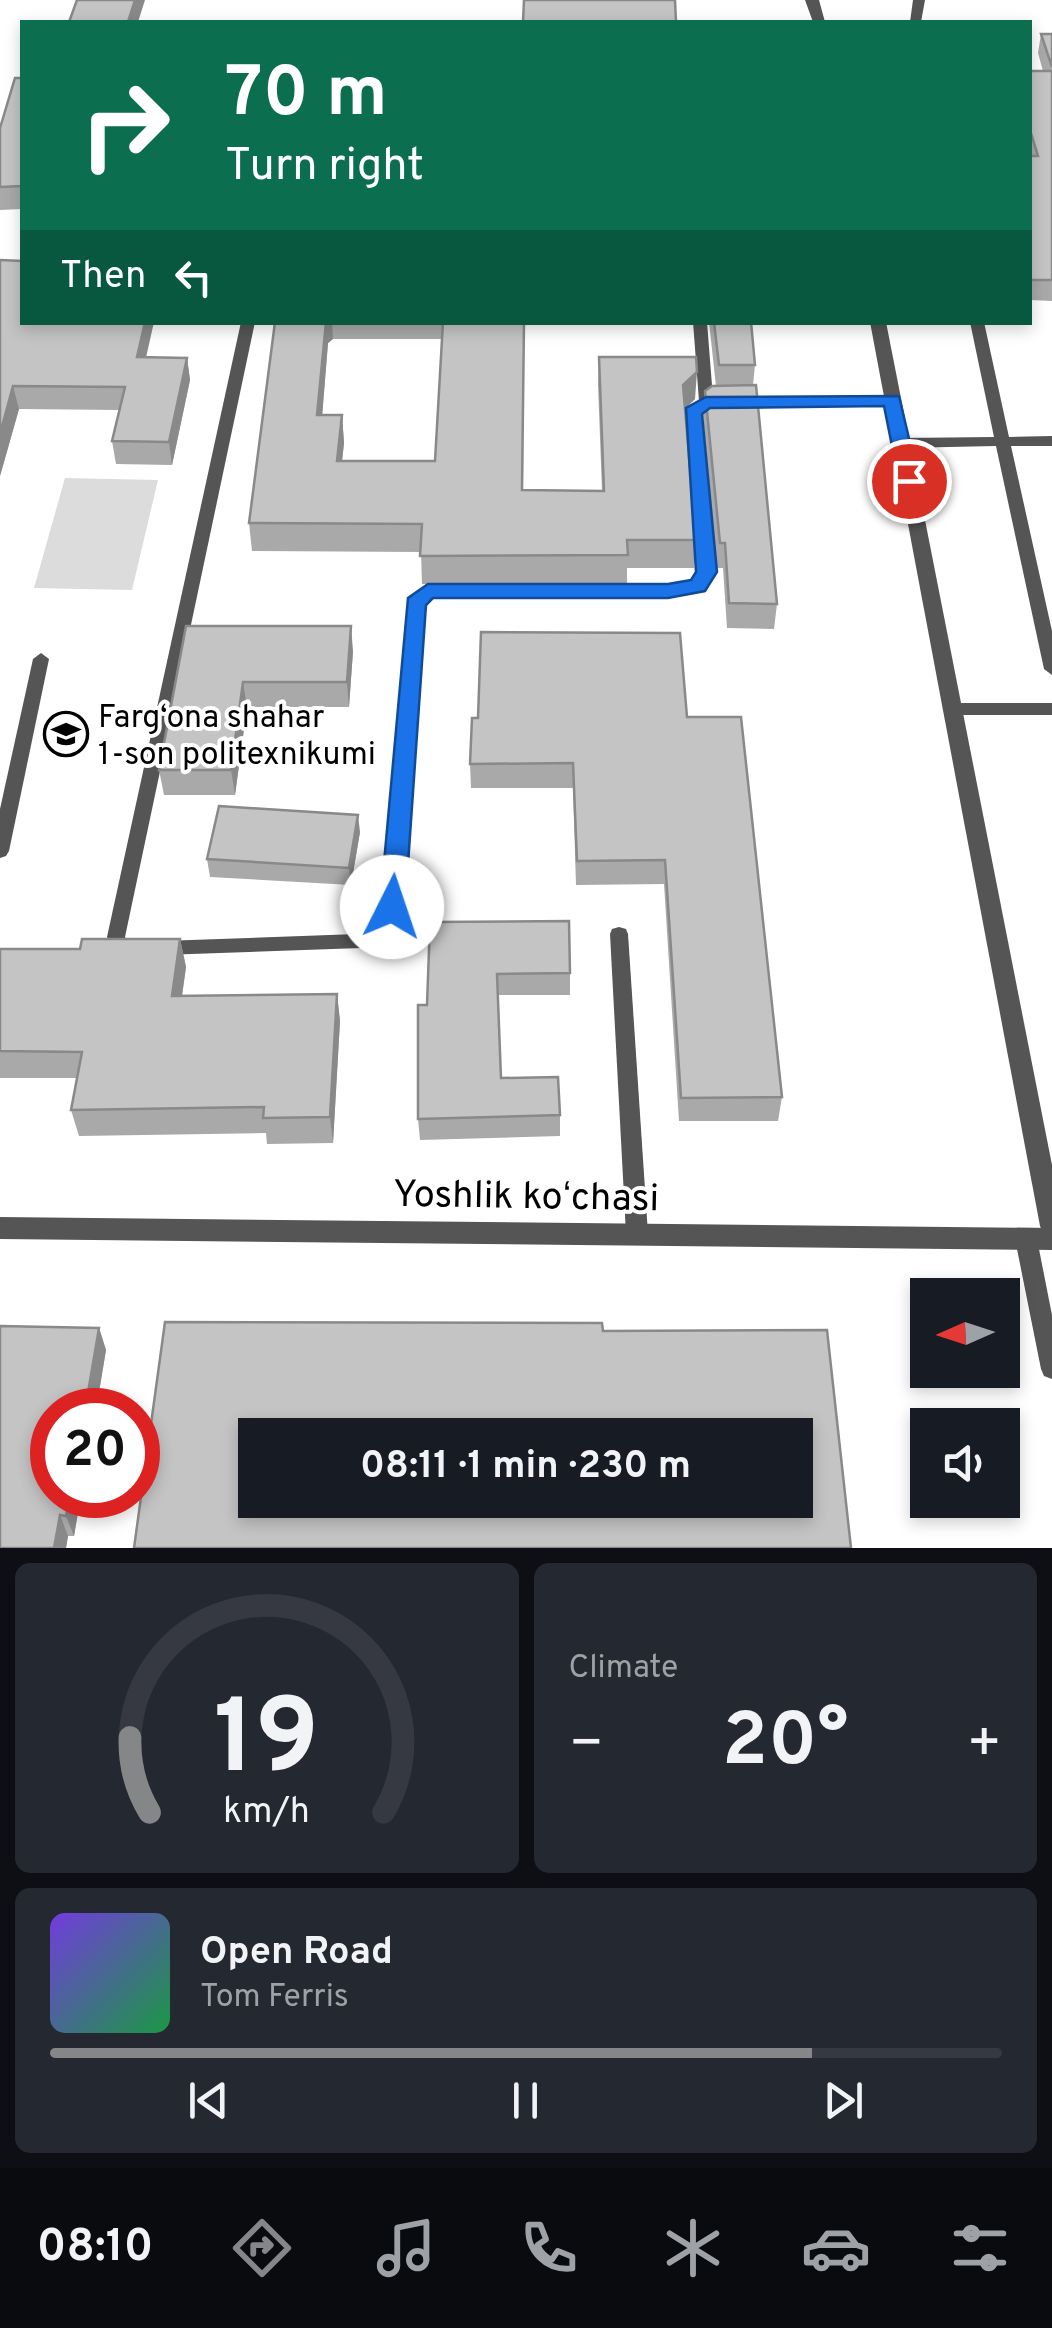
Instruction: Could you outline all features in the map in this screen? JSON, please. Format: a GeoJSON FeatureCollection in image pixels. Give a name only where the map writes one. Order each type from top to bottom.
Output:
{"type":"FeatureCollection","features":[{"type":"Feature","properties":{"kind":"street"},"geometry":{"type":"LineString","coordinates":[[879,325],[1052,1226]]}},
{"type":"Feature","properties":{"kind":"street","name":"Yoshlik koʻchasi"},"geometry":{"type":"LineString","coordinates":[[0,1228],[1052,1239]]}},
{"type":"Feature","properties":{"kind":"lane"},"geometry":{"type":"LineString","coordinates":[[247,325],[116,937],[121,947],[361,942],[385,924],[392,907],[416,603],[428,592],[668,591],[698,586],[706,572],[692,412],[706,402],[893,400]]}},
{"type":"Feature","properties":{"kind":"lane"},"geometry":{"type":"LineString","coordinates":[[700,325],[706,402]]}},
{"type":"Feature","properties":{"kind":"lane"},"geometry":{"type":"LineString","coordinates":[[979,325],[1052,670]]}},
{"type":"Feature","properties":{"kind":"lane"},"geometry":{"type":"LineString","coordinates":[[901,443],[1052,441]]}},
{"type":"Feature","properties":{"kind":"lane"},"geometry":{"type":"LineString","coordinates":[[0,851],[41,659]]}},
{"type":"Feature","properties":{"kind":"lane"},"geometry":{"type":"LineString","coordinates":[[954,709],[1052,709]]}},
{"type":"Feature","properties":{"kind":"lane"},"geometry":{"type":"LineString","coordinates":[[620,934],[637,1234]]}},
{"type":"Feature","properties":{"kind":"lane"},"geometry":{"type":"LineString","coordinates":[[1026,1238],[1052,1370]]}},
{"type":"Feature","properties":{"kind":"shaded area"},"geometry":{"type":"Polygon","coordinates":[[[65,478],[158,480],[132,590],[34,588],[65,478]]]}},
{"type":"Feature","properties":{"kind":"building"},"geometry":{"type":"Polygon","coordinates":[[[77,0],[135,0],[129,20],[70,20],[77,0]]]}},
{"type":"Feature","properties":{"kind":"building"},"geometry":{"type":"Polygon","coordinates":[[[524,0],[675,0],[676,20],[523,20],[524,0]]]}},
{"type":"Feature","properties":{"kind":"building"},"geometry":{"type":"Polygon","coordinates":[[[1041,34],[1052,34],[1052,67],[1041,34]]]}},
{"type":"Feature","properties":{"kind":"building"},"geometry":{"type":"Polygon","coordinates":[[[1032,71],[1052,71],[1052,280],[1032,280],[1032,156],[1038,156],[1032,136],[1032,71]]]}},
{"type":"Feature","properties":{"kind":"building"},"geometry":{"type":"Polygon","coordinates":[[[15,78],[20,78],[20,186],[0,187],[0,128],[15,78]]]}},
{"type":"Feature","properties":{"kind":"building"},"geometry":{"type":"Polygon","coordinates":[[[0,260],[20,261],[20,325],[144,325],[137,357],[187,358],[169,442],[112,441],[125,387],[13,386],[0,434],[0,260]]]}},
{"type":"Feature","properties":{"kind":"building"},"geometry":{"type":"Polygon","coordinates":[[[275,325],[326,325],[317,415],[342,415],[337,461],[435,461],[443,325],[524,325],[522,490],[604,491],[599,357],[696,357],[697,372],[683,385],[696,540],[627,540],[628,555],[420,556],[422,524],[249,523],[275,325]]]}},
{"type":"Feature","properties":{"kind":"building"},"geometry":{"type":"Polygon","coordinates":[[[714,325],[751,325],[755,365],[719,365],[714,325]]]}},
{"type":"Feature","properties":{"kind":"building"},"geometry":{"type":"Polygon","coordinates":[[[756,385],[777,604],[729,603],[705,391],[712,386],[756,385]]]}},
{"type":"Feature","properties":{"kind":"building"},"geometry":{"type":"Polygon","coordinates":[[[186,626],[351,626],[347,682],[243,682],[231,770],[159,770],[186,626]]]}},
{"type":"Feature","properties":{"kind":"building"},"geometry":{"type":"Polygon","coordinates":[[[481,632],[680,633],[687,717],[741,717],[782,1097],[681,1098],[665,860],[577,861],[573,763],[470,764],[472,718],[478,718],[481,632]]]}},
{"type":"Feature","properties":{"kind":"building"},"geometry":{"type":"Polygon","coordinates":[[[219,806],[358,815],[349,868],[207,859],[219,806]]]}},
{"type":"Feature","properties":{"kind":"building"},"geometry":{"type":"Polygon","coordinates":[[[569,921],[570,973],[497,974],[501,1078],[558,1077],[560,1115],[418,1119],[418,1005],[427,1005],[430,922],[569,921]]]}},
{"type":"Feature","properties":{"kind":"building"},"geometry":{"type":"Polygon","coordinates":[[[82,939],[180,939],[172,996],[337,994],[330,1117],[263,1118],[264,1107],[71,1110],[82,1052],[0,1051],[0,949],[80,949],[82,939]]]}},
{"type":"Feature","properties":{"kind":"building"},"geometry":{"type":"Polygon","coordinates":[[[165,1322],[602,1323],[603,1331],[827,1330],[851,1548],[134,1548],[138,1518],[160,1518],[160,1388],[156,1388],[165,1322]]]}},
{"type":"Feature","properties":{"kind":"building"},"geometry":{"type":"Polygon","coordinates":[[[0,1326],[99,1328],[89,1388],[30,1388],[30,1518],[59,1518],[54,1548],[0,1548],[0,1326]]]}},
{"type":"Feature","properties":{"kind":"place","name":"Farg‘ona shahar 1-son politexnikumi"},"geometry":{"type":"Point","coordinates":[66,734]}},
{"type":"Feature","properties":{"kind":"route"},"geometry":{"type":"LineString","coordinates":[[392,907],[416,603],[428,592],[668,591],[698,586],[706,572],[692,412],[706,402],[893,400],[909,481]]}}]}
